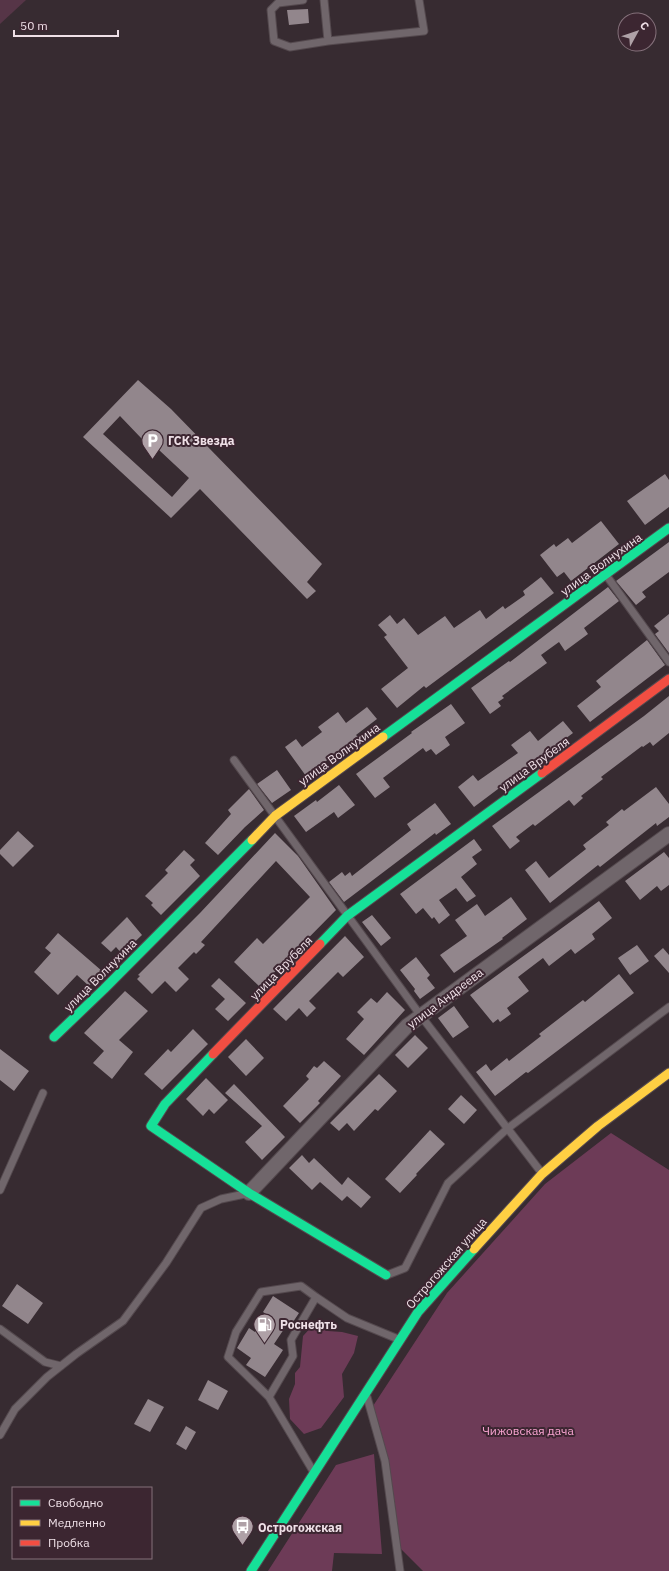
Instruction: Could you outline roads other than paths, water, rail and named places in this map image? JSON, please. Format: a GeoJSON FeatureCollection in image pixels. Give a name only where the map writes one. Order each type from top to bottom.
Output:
{"type":"FeatureCollection","features":[{"type":"Feature","properties":{"kind":"street","name":"улица Волнухина"},"geometry":{"type":"LineString","coordinates":[[54,1037],[104,989],[275,816],[669,528]]}},
{"type":"Feature","properties":{"kind":"street","name":"улица Врубеля"},"geometry":{"type":"LineString","coordinates":[[386,1275],[249,1193],[151,1126],[166,1104],[347,916],[669,679]]}},
{"type":"Feature","properties":{"kind":"street","name":"улица Андреева"},"geometry":{"type":"LineString","coordinates":[[249,1193],[407,1026],[669,834]]}},
{"type":"Feature","properties":{"kind":"street","name":"Острогожская улица"},"geometry":{"type":"LineString","coordinates":[[251,1571],[418,1312],[542,1174],[598,1126],[669,1073]]}},
{"type":"Feature","properties":{"kind":"lane"},"geometry":{"type":"LineString","coordinates":[[303,0],[278,3],[271,10],[274,41],[290,47],[328,41],[424,31],[419,0]]}},
{"type":"Feature","properties":{"kind":"lane"},"geometry":{"type":"LineString","coordinates":[[324,0],[328,41]]}},
{"type":"Feature","properties":{"kind":"lane"},"geometry":{"type":"LineString","coordinates":[[606,575],[669,662]]}},
{"type":"Feature","properties":{"kind":"lane"},"geometry":{"type":"LineString","coordinates":[[234,760],[421,1016],[542,1174]]}},
{"type":"Feature","properties":{"kind":"lane"},"geometry":{"type":"LineString","coordinates":[[386,1275],[405,1268],[448,1183],[507,1129],[669,1007]]}},
{"type":"Feature","properties":{"kind":"lane"},"geometry":{"type":"LineString","coordinates":[[0,1190],[43,1093]]}},
{"type":"Feature","properties":{"kind":"lane"},"geometry":{"type":"LineString","coordinates":[[0,1435],[15,1409],[47,1377],[76,1354],[123,1321],[166,1263],[202,1208],[221,1199],[249,1193]]}},
{"type":"Feature","properties":{"kind":"lane"},"geometry":{"type":"LineString","coordinates":[[314,1473],[269,1397],[228,1357],[236,1332],[261,1292],[301,1286],[347,1318],[400,1340]]}},
{"type":"Feature","properties":{"kind":"lane"},"geometry":{"type":"LineString","coordinates":[[269,1397],[292,1356],[291,1340],[316,1297]]}},
{"type":"Feature","properties":{"kind":"lane"},"geometry":{"type":"LineString","coordinates":[[0,1329],[44,1362],[61,1366]]}},
{"type":"Feature","properties":{"kind":"lane"},"geometry":{"type":"LineString","coordinates":[[366,1392],[385,1461],[400,1571]]}},
{"type":"Feature","properties":{"kind":"place","name":"ГСК Звезда"},"geometry":{"type":"Point","coordinates":[152,460]}},
{"type":"Feature","properties":{"kind":"place","name":"Роснефть"},"geometry":{"type":"Point","coordinates":[264,1344]}},
{"type":"Feature","properties":{"kind":"place","name":"Острогожская"},"geometry":{"type":"Point","coordinates":[242,1546]}},
{"type":"Feature","properties":{"kind":"park label","name":"Чижовская дача"},"geometry":{"type":"Point","coordinates":[528,1430]}}]}
